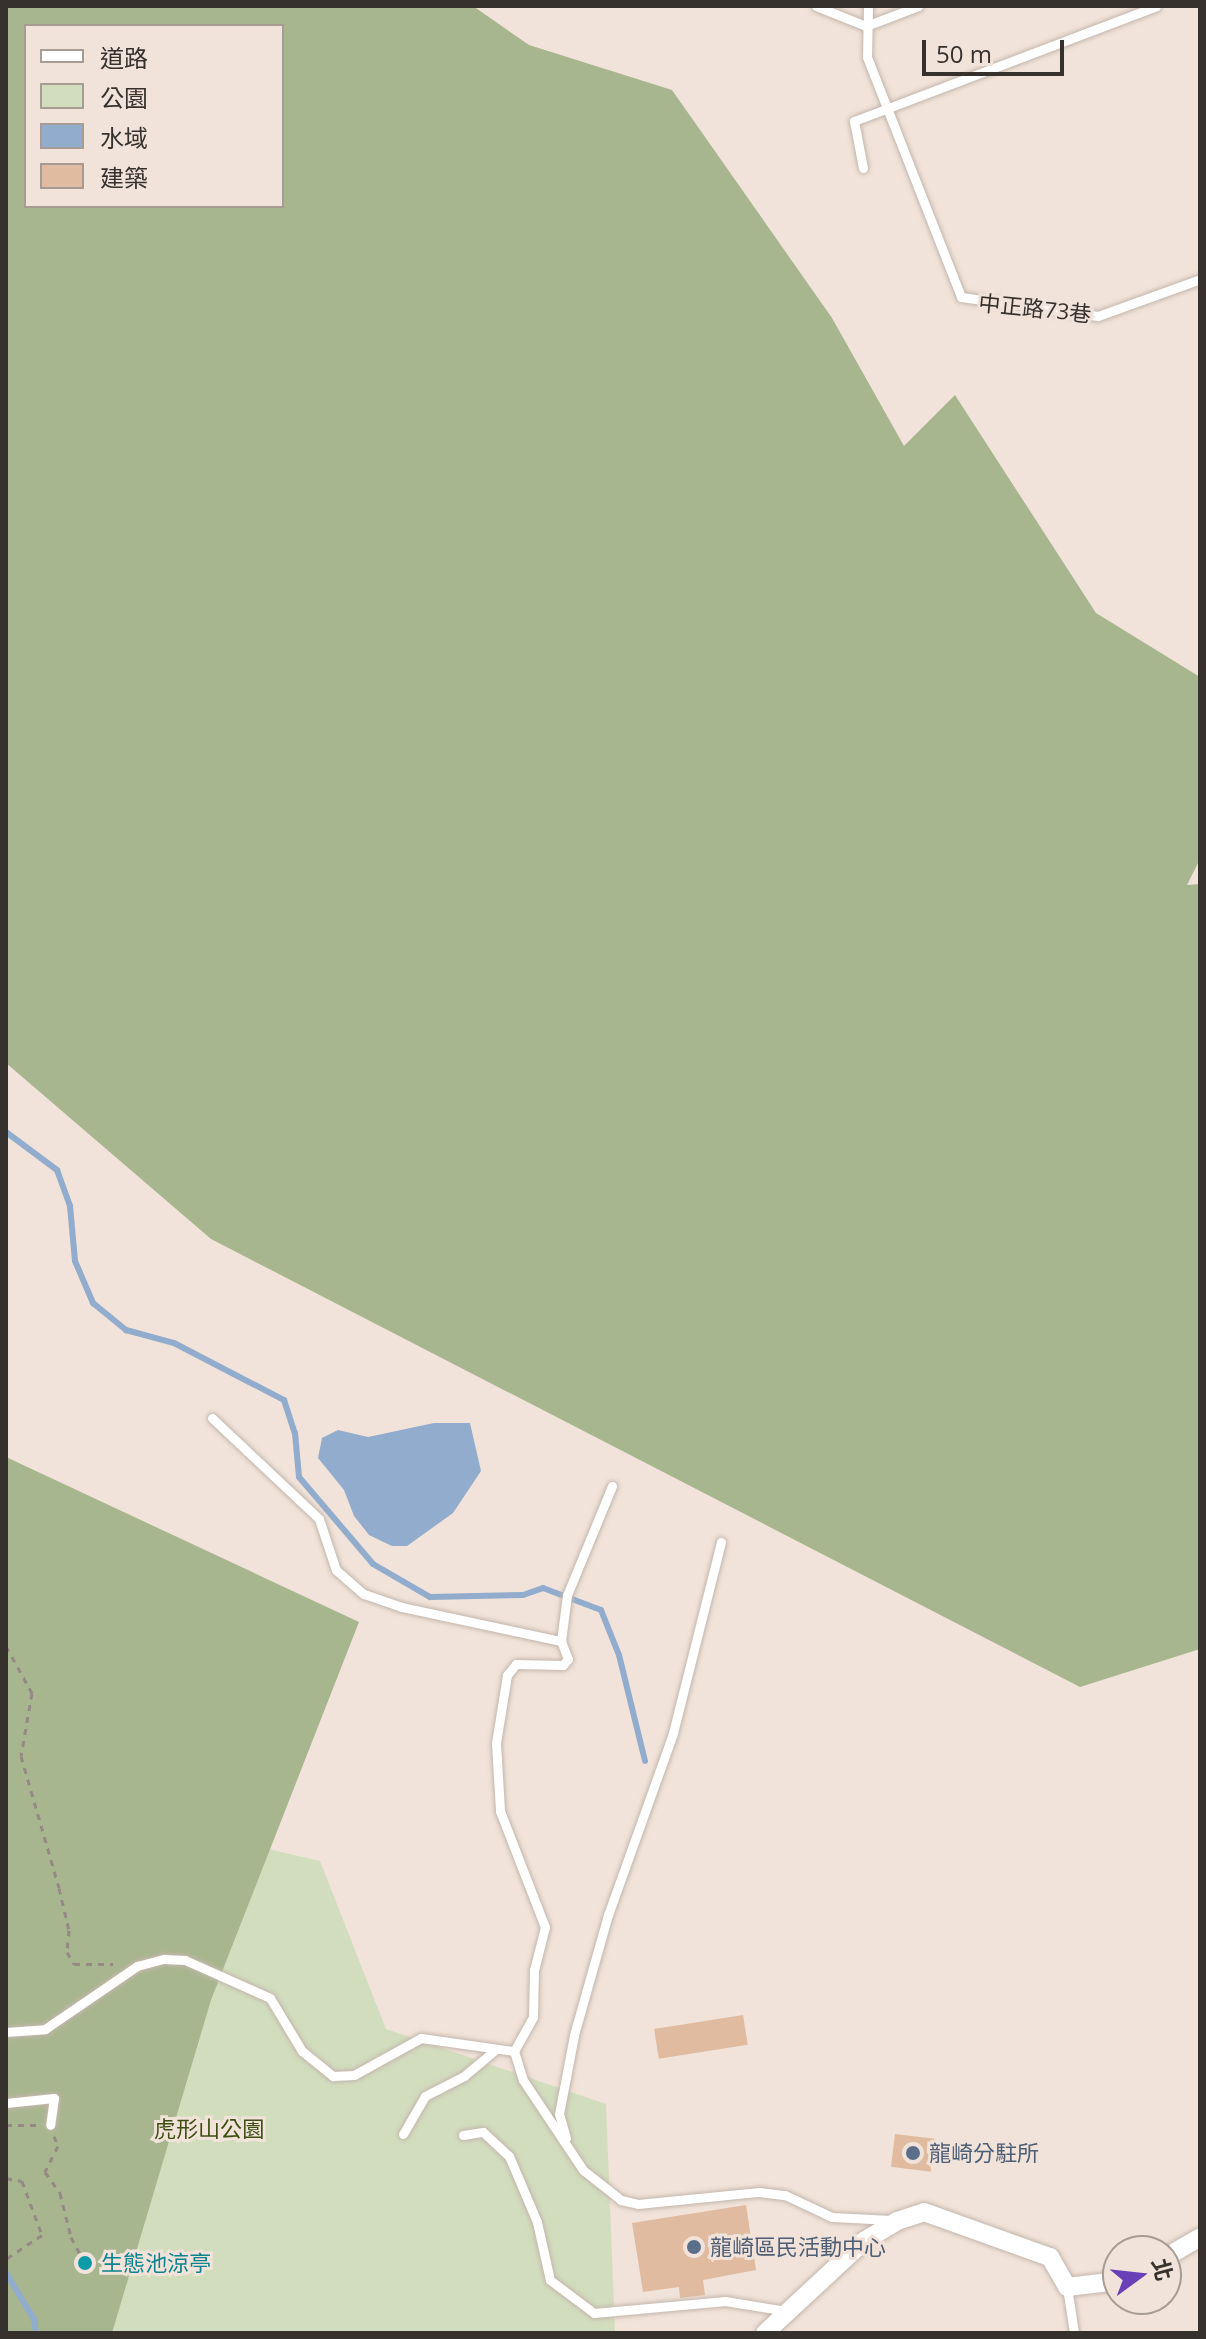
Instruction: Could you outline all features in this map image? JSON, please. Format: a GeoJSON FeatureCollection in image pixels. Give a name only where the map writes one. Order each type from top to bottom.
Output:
{"type":"FeatureCollection","features":[{"type":"Feature","properties":{"kind":"street"},"geometry":{"type":"LineString","coordinates":[[765,2333],[845,2257],[897,2221],[935,2214],[1050,2257],[1067,2287],[1102,2283]]}},
{"type":"Feature","properties":{"kind":"street"},"geometry":{"type":"LineString","coordinates":[[1182,2248],[1200,2237]]}},
{"type":"Feature","properties":{"kind":"lane"},"geometry":{"type":"LineString","coordinates":[[816,6],[866,26],[918,6]]}},
{"type":"Feature","properties":{"kind":"lane"},"geometry":{"type":"LineString","coordinates":[[868,6],[867,57],[885,111]]}},
{"type":"Feature","properties":{"kind":"lane"},"geometry":{"type":"LineString","coordinates":[[863,168],[854,121],[1156,6]]}},
{"type":"Feature","properties":{"kind":"lane","name":"中正路73巷"},"geometry":{"type":"LineString","coordinates":[[885,111],[961,297],[1098,316],[1200,279]]}},
{"type":"Feature","properties":{"kind":"lane"},"geometry":{"type":"LineString","coordinates":[[212,1418],[319,1519],[336,1570],[364,1594],[402,1607],[561,1641]]}},
{"type":"Feature","properties":{"kind":"lane"},"geometry":{"type":"LineString","coordinates":[[566,2138],[555,2135],[523,2080],[514,2051],[533,2017],[534,1970],[545,1927],[500,1811],[496,1743],[507,1675],[525,1662],[563,1665],[568,1659],[561,1641],[567,1595],[612,1486]]}},
{"type":"Feature","properties":{"kind":"lane"},"geometry":{"type":"LineString","coordinates":[[721,1542],[673,1733],[608,1915],[574,2035],[559,2114],[566,2138],[583,2170],[621,2200],[638,2204],[759,2192],[785,2195],[832,2217],[897,2221]]}},
{"type":"Feature","properties":{"kind":"lane"},"geometry":{"type":"LineString","coordinates":[[6,2032],[45,2029],[137,1966],[185,1960],[270,1998],[302,2051],[333,2076],[354,2075],[421,2038],[493,2052],[514,2051]]}},
{"type":"Feature","properties":{"kind":"lane"},"geometry":{"type":"LineString","coordinates":[[403,2134],[425,2096],[464,2076],[493,2052]]}},
{"type":"Feature","properties":{"kind":"lane"},"geometry":{"type":"LineString","coordinates":[[6,2103],[54,2098],[50,2125]]}},
{"type":"Feature","properties":{"kind":"lane"},"geometry":{"type":"LineString","coordinates":[[463,2135],[483,2132],[509,2156],[537,2222],[550,2280],[594,2313],[725,2301],[787,2311]]}},
{"type":"Feature","properties":{"kind":"lane"},"geometry":{"type":"LineString","coordinates":[[1067,2287],[1074,2333]]}},
{"type":"Feature","properties":{"kind":"path"},"geometry":{"type":"LineString","coordinates":[[6,1646],[32,1693],[21,1756],[69,1930],[67,1952],[74,1964],[137,1966]]}},
{"type":"Feature","properties":{"kind":"path"},"geometry":{"type":"LineString","coordinates":[[6,2125],[50,2125],[58,2146],[45,2172],[60,2193],[71,2237],[85,2263]]}},
{"type":"Feature","properties":{"kind":"path"},"geometry":{"type":"LineString","coordinates":[[6,2178],[22,2181],[42,2235],[6,2259]]}},
{"type":"Feature","properties":{"kind":"green space"},"geometry":{"type":"Polygon","coordinates":[[[6,6],[473,6],[529,45],[672,90],[832,318],[904,446],[955,395],[1096,613],[1200,677],[1200,859],[1187,885],[1200,884],[1200,1649],[1080,1687],[211,1239],[6,1063],[6,6]]]}},
{"type":"Feature","properties":{"kind":"green space"},"geometry":{"type":"Polygon","coordinates":[[[6,1457],[359,1622],[211,2000],[112,2333],[6,2333],[6,1457]]]}},
{"type":"Feature","properties":{"kind":"green space","name":"虎形山公園"},"geometry":{"type":"Polygon","coordinates":[[[6,1789],[320,1861],[386,2029],[606,2104],[615,2333],[6,2333],[6,1789]]]}},
{"type":"Feature","properties":{"kind":"water"},"geometry":{"type":"Polygon","coordinates":[[[434,1423],[470,1423],[481,1471],[453,1513],[407,1546],[392,1546],[369,1535],[354,1516],[344,1490],[318,1458],[322,1438],[338,1430],[368,1437],[434,1423]]]}},
{"type":"Feature","properties":{"kind":"building"},"geometry":{"type":"Polygon","coordinates":[[[743,2015],[748,2045],[659,2059],[654,2029],[743,2015]]]}},
{"type":"Feature","properties":{"kind":"building","name":"龍崎分駐所"},"geometry":{"type":"Polygon","coordinates":[[[895,2134],[935,2139],[931,2172],[891,2167],[895,2134]]]}},
{"type":"Feature","properties":{"kind":"building","name":"龍崎區民活動中心"},"geometry":{"type":"Polygon","coordinates":[[[746,2205],[756,2270],[703,2280],[705,2295],[680,2298],[679,2287],[643,2292],[632,2223],[746,2205]]]}},
{"type":"Feature","properties":{"kind":"waterway"},"geometry":{"type":"LineString","coordinates":[[6,1132],[57,1170],[70,1206],[75,1261],[93,1303],[126,1330],[174,1343],[284,1400],[295,1433],[299,1477],[373,1564],[430,1597],[523,1595],[543,1588],[601,1610],[619,1655],[645,1761]]}},
{"type":"Feature","properties":{"kind":"waterway"},"geometry":{"type":"LineString","coordinates":[[6,2273],[34,2319],[36,2333]]}},
{"type":"Feature","properties":{"kind":"place","name":"龍崎分駐所"},"geometry":{"type":"Point","coordinates":[913,2153]}},
{"type":"Feature","properties":{"kind":"place","name":"龍崎區民活動中心"},"geometry":{"type":"Point","coordinates":[694,2247]}},
{"type":"Feature","properties":{"kind":"place","name":"生態池涼亭"},"geometry":{"type":"Point","coordinates":[85,2263]}}]}
